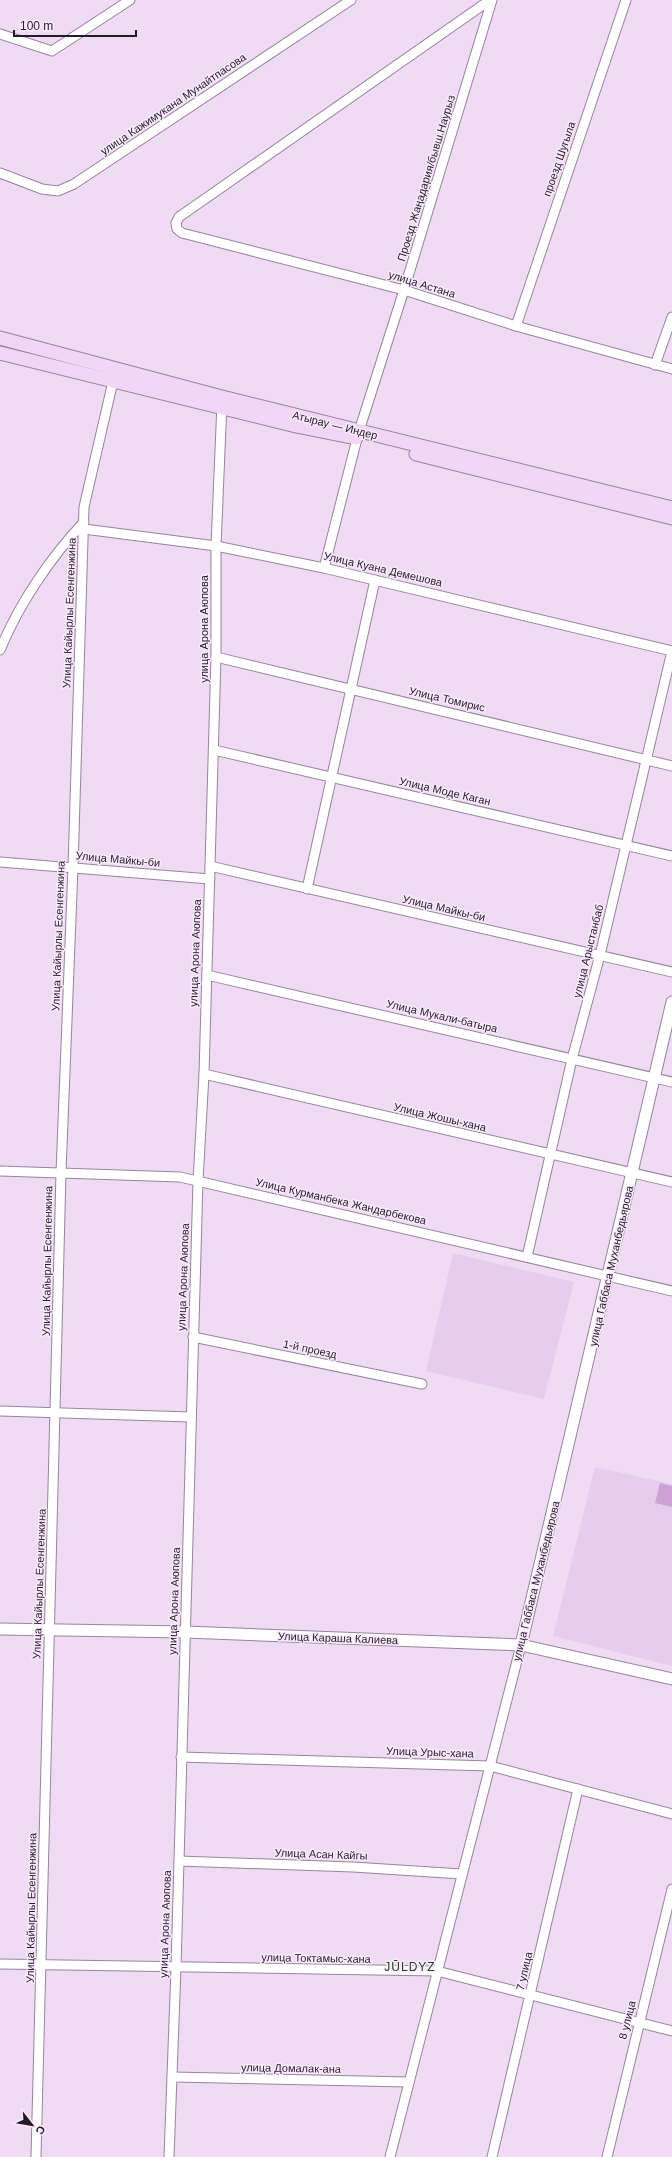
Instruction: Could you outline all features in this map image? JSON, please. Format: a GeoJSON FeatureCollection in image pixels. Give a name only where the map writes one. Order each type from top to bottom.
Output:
{"type":"FeatureCollection","features":[{"type":"Feature","properties":{"kind":"main road","name":"Атырау — Индер"},"geometry":{"type":"LineString","coordinates":[[0,338],[116,368],[222,403]]}},
{"type":"Feature","properties":{"kind":"main road","name":"Атырау — Индер"},"geometry":{"type":"LineString","coordinates":[[0,353],[113,382],[222,403],[672,508]]}},
{"type":"Feature","properties":{"kind":"main road","name":"Атырау — Индер"},"geometry":{"type":"LineString","coordinates":[[358,434],[672,518]]}},
{"type":"Feature","properties":{"kind":"street"},"geometry":{"type":"LineString","coordinates":[[0,34],[52,51],[130,0]]}},
{"type":"Feature","properties":{"kind":"street","name":"улица Кажимукана Мунайтпасова"},"geometry":{"type":"LineString","coordinates":[[0,173],[42,188],[58,190],[74,184],[351,0]]}},
{"type":"Feature","properties":{"kind":"street","name":"улица Астана"},"geometry":{"type":"LineString","coordinates":[[491,0],[179,217],[176,223],[177,229],[182,233],[404,290],[516,326],[672,369]]}},
{"type":"Feature","properties":{"kind":"street","name":"Проезд Жаңадария/бывш.Наурыз"},"geometry":{"type":"LineString","coordinates":[[324,568],[358,434],[404,290],[491,0]]}},
{"type":"Feature","properties":{"kind":"street","name":"проезд Шугыла"},"geometry":{"type":"LineString","coordinates":[[516,326],[626,0]]}},
{"type":"Feature","properties":{"kind":"street"},"geometry":{"type":"LineString","coordinates":[[655,365],[672,317]]}},
{"type":"Feature","properties":{"kind":"street","name":"Улица Кайырлы Есенгенжина"},"geometry":{"type":"LineString","coordinates":[[36,2157],[61,1173],[73,867],[84,507],[116,368]]}},
{"type":"Feature","properties":{"kind":"street","name":"улица Арона Аюпова"},"geometry":{"type":"LineString","coordinates":[[169,2157],[186,1632],[193,1337],[198,1181],[204,1074],[214,750],[216,546],[222,403]]}},
{"type":"Feature","properties":{"kind":"street"},"geometry":{"type":"LineString","coordinates":[[0,650],[31,592],[70,537],[84,525]]}},
{"type":"Feature","properties":{"kind":"street","name":"Улица Куана Демешова"},"geometry":{"type":"LineString","coordinates":[[84,525],[216,546],[324,568],[672,651]]}},
{"type":"Feature","properties":{"kind":"street"},"geometry":{"type":"LineString","coordinates":[[307,888],[375,580]]}},
{"type":"Feature","properties":{"kind":"street","name":"улица Арыстанбаб"},"geometry":{"type":"LineString","coordinates":[[527,1257],[572,1059],[600,955],[672,651]]}},
{"type":"Feature","properties":{"kind":"street","name":"Улица Томирис"},"geometry":{"type":"LineString","coordinates":[[216,657],[672,766]]}},
{"type":"Feature","properties":{"kind":"street","name":"Улица Моде Каган"},"geometry":{"type":"LineString","coordinates":[[214,750],[672,856]]}},
{"type":"Feature","properties":{"kind":"street","name":"Улица Майкы-би"},"geometry":{"type":"LineString","coordinates":[[0,862],[210,879]]}},
{"type":"Feature","properties":{"kind":"street","name":"Улица Майкы-би"},"geometry":{"type":"LineString","coordinates":[[210,866],[672,972]]}},
{"type":"Feature","properties":{"kind":"street","name":"Улица Мукали-батыра"},"geometry":{"type":"LineString","coordinates":[[207,974],[672,1082]]}},
{"type":"Feature","properties":{"kind":"street","name":"улица Габбаса Муханбедьярова"},"geometry":{"type":"LineString","coordinates":[[390,2157],[522,1645],[672,1002]]}},
{"type":"Feature","properties":{"kind":"street","name":"Улица Жошы-хана"},"geometry":{"type":"LineString","coordinates":[[204,1074],[672,1182]]}},
{"type":"Feature","properties":{"kind":"street","name":"Улица Курманбека Жандарбекова"},"geometry":{"type":"LineString","coordinates":[[0,1171],[180,1177],[672,1290]]}},
{"type":"Feature","properties":{"kind":"street","name":"1-й проезд"},"geometry":{"type":"LineString","coordinates":[[193,1337],[422,1384]]}},
{"type":"Feature","properties":{"kind":"street"},"geometry":{"type":"LineString","coordinates":[[0,1411],[55,1411],[191,1417]]}},
{"type":"Feature","properties":{"kind":"street","name":"Улица Караша Калиева"},"geometry":{"type":"LineString","coordinates":[[0,1629],[186,1632],[522,1645],[672,1679]]}},
{"type":"Feature","properties":{"kind":"street","name":"Улица Урыс-хана"},"geometry":{"type":"LineString","coordinates":[[181,1757],[490,1766],[672,1814]]}},
{"type":"Feature","properties":{"kind":"street","name":"7 улица"},"geometry":{"type":"LineString","coordinates":[[492,2157],[578,1789]]}},
{"type":"Feature","properties":{"kind":"street","name":"Улица Асан Кайгы"},"geometry":{"type":"LineString","coordinates":[[179,1862],[353,1867],[462,1874]]}},
{"type":"Feature","properties":{"kind":"street","name":"8 улица"},"geometry":{"type":"LineString","coordinates":[[607,2157],[672,1889]]}},
{"type":"Feature","properties":{"kind":"street","name":"улица Токтамыс-хана"},"geometry":{"type":"LineString","coordinates":[[0,1964],[42,1966],[437,1971],[672,2031]]}},
{"type":"Feature","properties":{"kind":"street","name":"улица Домалак-ана"},"geometry":{"type":"LineString","coordinates":[[172,2077],[409,2082]]}},
{"type":"Feature","properties":{"kind":"shaded area"},"geometry":{"type":"Polygon","coordinates":[[[453,1253],[574,1282],[544,1399],[426,1371],[453,1253]]]}},
{"type":"Feature","properties":{"kind":"shaded area"},"geometry":{"type":"Polygon","coordinates":[[[595,1467],[672,1484],[672,1666],[553,1636],[595,1467]]]}},
{"type":"Feature","properties":{"kind":"shaded area"},"geometry":{"type":"Polygon","coordinates":[[[660,1483],[672,1486],[672,1507],[655,1503],[660,1483]]]}},
{"type":"Feature","properties":{"kind":"district","name":"JŪLDYZ"},"geometry":{"type":"Point","coordinates":[410,1967]}}]}
